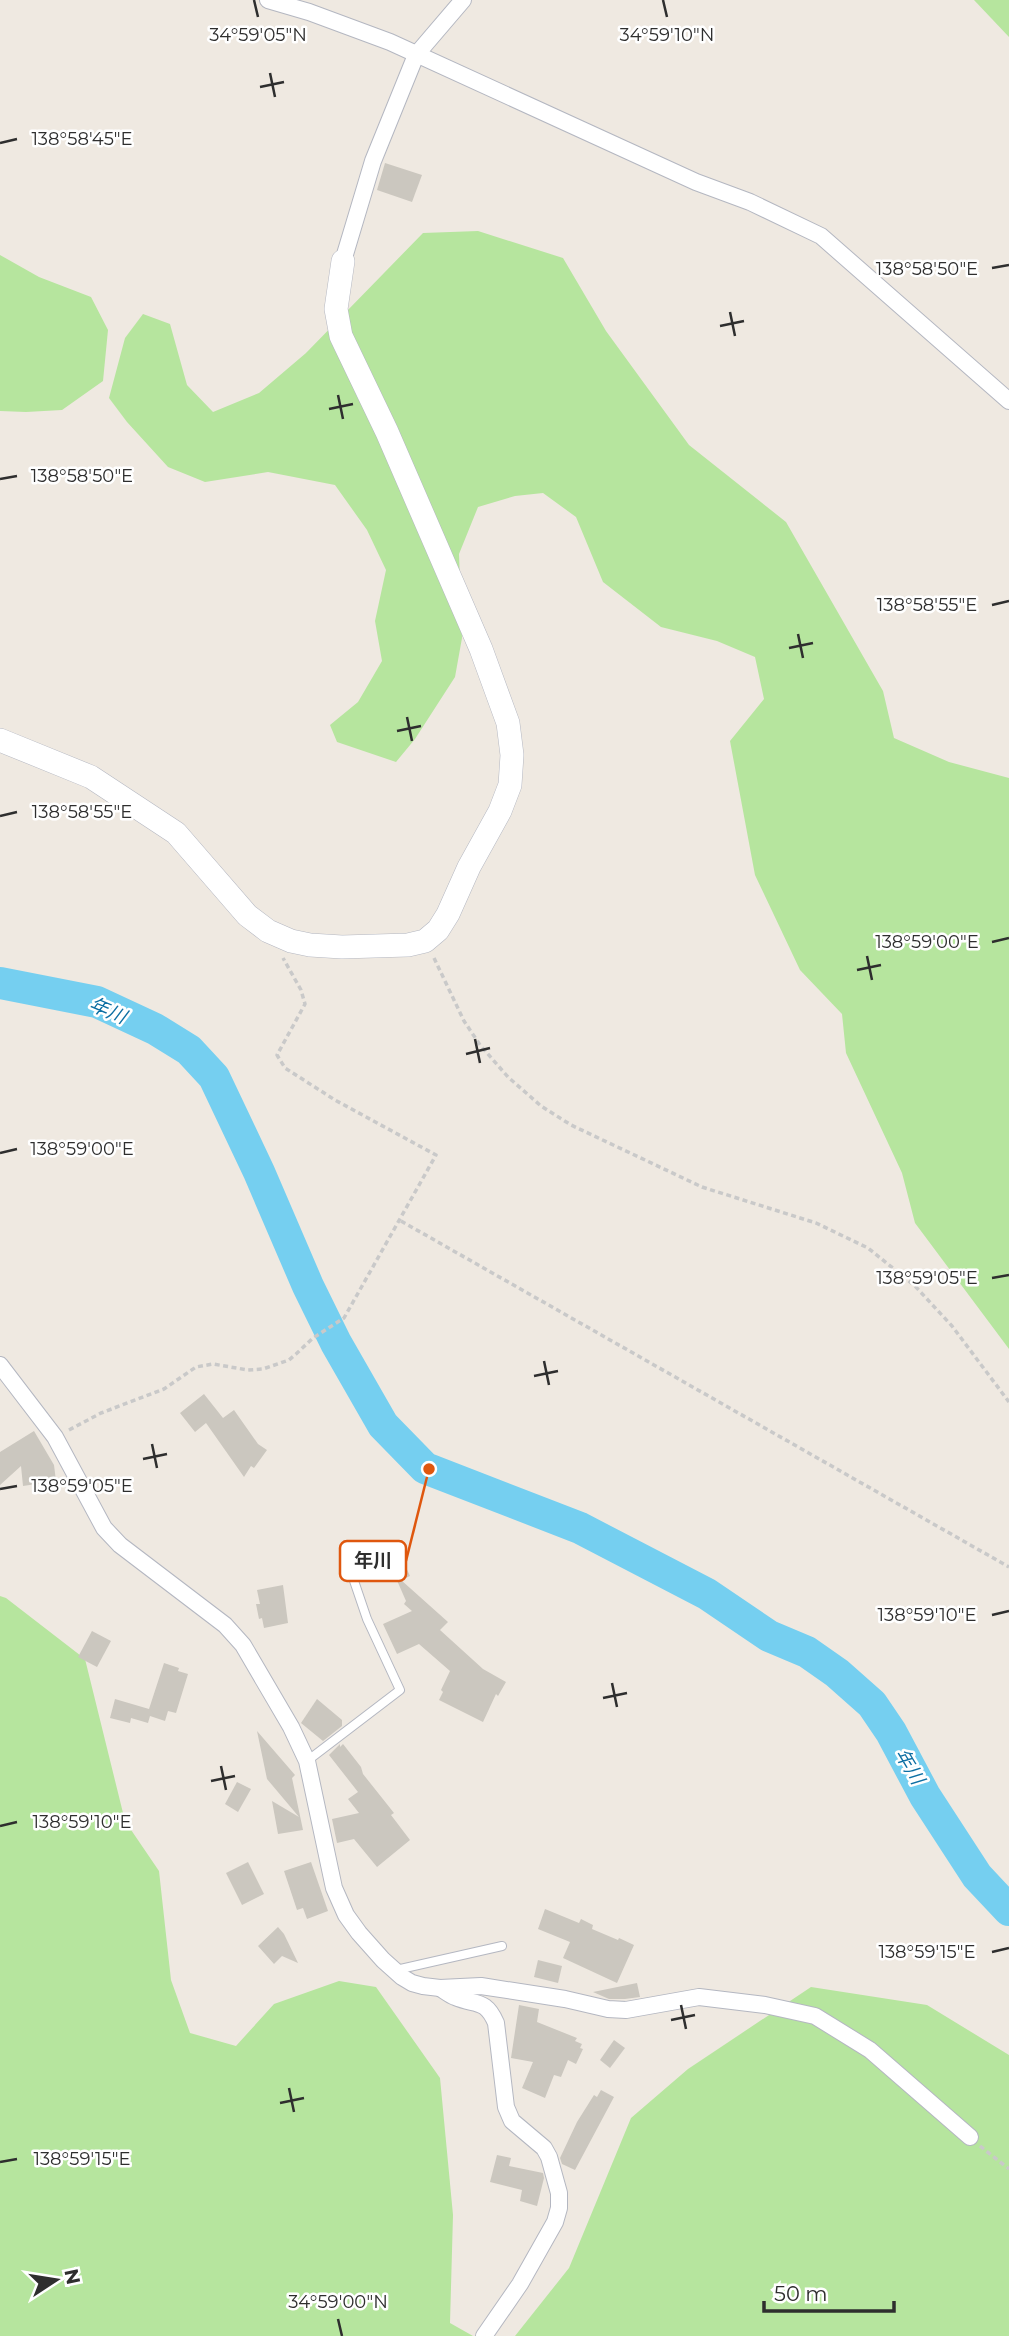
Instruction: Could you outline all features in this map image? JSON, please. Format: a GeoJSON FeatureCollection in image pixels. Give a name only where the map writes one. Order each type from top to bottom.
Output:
{"type":"FeatureCollection","features":[{"type":"Feature","properties":{"kind":"street"},"geometry":{"type":"LineString","coordinates":[[268,0],[390,42],[821,236],[1009,401]]}},
{"type":"Feature","properties":{"kind":"street"},"geometry":{"type":"LineString","coordinates":[[0,740],[91,777],[176,834],[247,915],[268,931],[291,941],[310,946],[408,945],[425,941],[439,930],[500,811],[510,785],[512,755],[508,723],[481,649],[387,432],[341,336],[336,309],[343,261],[373,161],[416,55],[463,0]]}},
{"type":"Feature","properties":{"kind":"street"},"geometry":{"type":"LineString","coordinates":[[0,1365],[55,1437],[104,1528],[120,1545],[225,1625],[243,1645],[291,1727],[307,1761],[334,1888],[345,1914],[359,1933],[395,1970],[412,1983],[440,1988],[481,1986],[565,1999],[608,2009],[626,2010],[699,1997],[765,2006],[814,2017],[870,2050],[970,2137]]}},
{"type":"Feature","properties":{"kind":"street"},"geometry":{"type":"LineString","coordinates":[[440,1988],[456,1998],[486,2006],[492,2014],[496,2023],[506,2107],[512,2120],[544,2148],[559,2193],[559,2208],[550,2232],[520,2284],[484,2336]]}},
{"type":"Feature","properties":{"kind":"lane"},"geometry":{"type":"LineString","coordinates":[[307,1761],[400,1690],[367,1619],[351,1572]]}},
{"type":"Feature","properties":{"kind":"lane"},"geometry":{"type":"LineString","coordinates":[[395,1970],[502,1946]]}},
{"type":"Feature","properties":{"kind":"path"},"geometry":{"type":"LineString","coordinates":[[55,1437],[107,1410],[158,1392],[196,1367],[213,1364],[248,1370],[263,1369],[289,1360],[313,1338],[344,1318],[436,1155],[335,1100],[285,1068],[277,1055],[305,1004],[301,990],[268,931]]}},
{"type":"Feature","properties":{"kind":"path"},"geometry":{"type":"LineString","coordinates":[[425,941],[464,1021],[480,1045],[508,1077],[541,1106],[571,1125],[702,1187],[816,1223],[868,1248],[915,1286],[952,1326],[1009,1402]]}},
{"type":"Feature","properties":{"kind":"path"},"geometry":{"type":"LineString","coordinates":[[401,1220],[1009,1567]]}},
{"type":"Feature","properties":{"kind":"path"},"geometry":{"type":"LineString","coordinates":[[970,2137],[1009,2169]]}},
{"type":"Feature","properties":{"kind":"green space"},"geometry":{"type":"Polygon","coordinates":[[[974,0],[1009,0],[1009,37],[974,0]]]}},
{"type":"Feature","properties":{"kind":"green space"},"geometry":{"type":"Polygon","coordinates":[[[478,231],[563,258],[606,331],[689,445],[786,522],[883,691],[894,738],[949,762],[1009,778],[1009,1349],[915,1223],[902,1173],[846,1053],[842,1014],[800,970],[755,875],[730,741],[764,699],[755,657],[717,641],[661,627],[603,582],[576,517],[543,493],[515,496],[478,507],[459,554],[462,638],[455,677],[415,739],[396,762],[337,742],[330,725],[358,702],[382,661],[375,621],[386,570],[367,530],[335,485],[268,472],[205,482],[168,467],[109,398],[125,338],[143,314],[170,324],[187,385],[213,412],[259,393],[306,353],[423,233],[478,231]]]}},
{"type":"Feature","properties":{"kind":"green space"},"geometry":{"type":"Polygon","coordinates":[[[0,255],[39,277],[91,297],[108,330],[103,381],[62,410],[0,411],[0,255]]]}},
{"type":"Feature","properties":{"kind":"green space"},"geometry":{"type":"Polygon","coordinates":[[[0,1596],[85,1659],[125,1821],[159,1871],[171,1980],[190,2033],[236,2046],[274,2004],[339,1981],[376,1987],[440,2078],[453,2215],[450,2323],[473,2336],[0,2336],[0,1596]]]}},
{"type":"Feature","properties":{"kind":"green space"},"geometry":{"type":"Polygon","coordinates":[[[811,1987],[927,2005],[1009,2055],[1009,2336],[515,2336],[569,2268],[631,2118],[688,2069],[811,1987]]]}},
{"type":"Feature","properties":{"kind":"building"},"geometry":{"type":"Polygon","coordinates":[[[385,163],[422,175],[412,202],[377,190],[385,163]]]}},
{"type":"Feature","properties":{"kind":"building"},"geometry":{"type":"Polygon","coordinates":[[[204,1394],[223,1418],[234,1410],[258,1444],[267,1450],[244,1477],[206,1423],[195,1432],[180,1413],[204,1394]]]}},
{"type":"Feature","properties":{"kind":"building"},"geometry":{"type":"Polygon","coordinates":[[[34,1431],[54,1465],[56,1481],[23,1486],[21,1466],[0,1485],[0,1452],[34,1431]]]}},
{"type":"Feature","properties":{"kind":"building"},"geometry":{"type":"Polygon","coordinates":[[[404,1563],[410,1576],[401,1580],[448,1622],[440,1630],[483,1669],[506,1682],[498,1696],[496,1694],[483,1722],[439,1700],[450,1671],[419,1644],[397,1654],[383,1624],[412,1611],[404,1604],[406,1601],[392,1569],[404,1563]]]}},
{"type":"Feature","properties":{"kind":"building"},"geometry":{"type":"Polygon","coordinates":[[[283,1585],[288,1623],[264,1628],[256,1604],[260,1604],[257,1590],[283,1585]]]}},
{"type":"Feature","properties":{"kind":"building"},"geometry":{"type":"Polygon","coordinates":[[[92,1631],[111,1641],[97,1667],[78,1657],[92,1631]]]}},
{"type":"Feature","properties":{"kind":"building"},"geometry":{"type":"Polygon","coordinates":[[[164,1663],[188,1674],[176,1713],[168,1711],[165,1721],[150,1716],[148,1723],[131,1718],[130,1723],[110,1718],[115,1699],[149,1709],[164,1663]]]}},
{"type":"Feature","properties":{"kind":"building"},"geometry":{"type":"Polygon","coordinates":[[[317,1699],[342,1720],[342,1726],[323,1741],[301,1723],[317,1699]]]}},
{"type":"Feature","properties":{"kind":"building"},"geometry":{"type":"Polygon","coordinates":[[[257,1731],[295,1775],[292,1778],[303,1830],[278,1834],[272,1801],[299,1817],[267,1779],[257,1731]]]}},
{"type":"Feature","properties":{"kind":"building"},"geometry":{"type":"Polygon","coordinates":[[[340,1744],[340,1747],[343,1744],[361,1767],[363,1774],[394,1813],[391,1815],[410,1840],[377,1867],[354,1839],[337,1843],[332,1819],[359,1813],[348,1799],[358,1792],[329,1755],[340,1744]]]}},
{"type":"Feature","properties":{"kind":"building"},"geometry":{"type":"Polygon","coordinates":[[[237,1782],[251,1789],[238,1812],[225,1804],[237,1782]]]}},
{"type":"Feature","properties":{"kind":"building"},"geometry":{"type":"Polygon","coordinates":[[[248,1862],[264,1894],[242,1905],[226,1873],[248,1862]]]}},
{"type":"Feature","properties":{"kind":"building"},"geometry":{"type":"Polygon","coordinates":[[[311,1862],[328,1911],[307,1919],[303,1908],[297,1910],[284,1871],[311,1862]]]}},
{"type":"Feature","properties":{"kind":"building"},"geometry":{"type":"Polygon","coordinates":[[[545,1909],[579,1923],[581,1919],[593,1925],[592,1929],[634,1945],[617,1983],[563,1958],[570,1942],[538,1929],[545,1909]]]}},
{"type":"Feature","properties":{"kind":"building"},"geometry":{"type":"Polygon","coordinates":[[[278,1927],[298,1963],[282,1956],[274,1964],[258,1946],[278,1927]]]}},
{"type":"Feature","properties":{"kind":"building"},"geometry":{"type":"Polygon","coordinates":[[[538,1960],[562,1966],[558,1983],[534,1977],[538,1960]]]}},
{"type":"Feature","properties":{"kind":"building"},"geometry":{"type":"Polygon","coordinates":[[[637,1983],[640,1997],[609,1999],[593,1992],[637,1983]]]}},
{"type":"Feature","properties":{"kind":"building"},"geometry":{"type":"Polygon","coordinates":[[[519,2005],[539,2009],[537,2022],[577,2038],[575,2041],[582,2044],[580,2048],[583,2049],[576,2064],[568,2060],[561,2077],[554,2075],[545,2098],[522,2088],[533,2062],[511,2058],[519,2005]]]}},
{"type":"Feature","properties":{"kind":"building"},"geometry":{"type":"Polygon","coordinates":[[[614,2040],[625,2048],[610,2068],[600,2060],[614,2040]]]}},
{"type":"Feature","properties":{"kind":"building"},"geometry":{"type":"Polygon","coordinates":[[[601,2090],[614,2097],[575,2170],[562,2164],[560,2158],[577,2122],[594,2095],[597,2097],[601,2090]]]}},
{"type":"Feature","properties":{"kind":"building"},"geometry":{"type":"Polygon","coordinates":[[[497,2155],[511,2158],[509,2166],[543,2173],[537,2206],[520,2201],[522,2190],[490,2182],[497,2155]]]}},
{"type":"Feature","properties":{"kind":"waterway","name":"年川"},"geometry":{"type":"LineString","coordinates":[[0,983],[97,1002],[155,1029],[189,1050],[214,1077],[308,1286],[336,1343],[383,1425],[425,1468],[580,1528],[707,1594],[769,1636],[807,1652],[837,1673],[872,1704],[891,1732],[925,1796],[977,1876],[1009,1910]]}},
{"type":"Feature","properties":{"kind":"place","name":"年川"},"geometry":{"type":"Point","coordinates":[429,1469]}}]}
